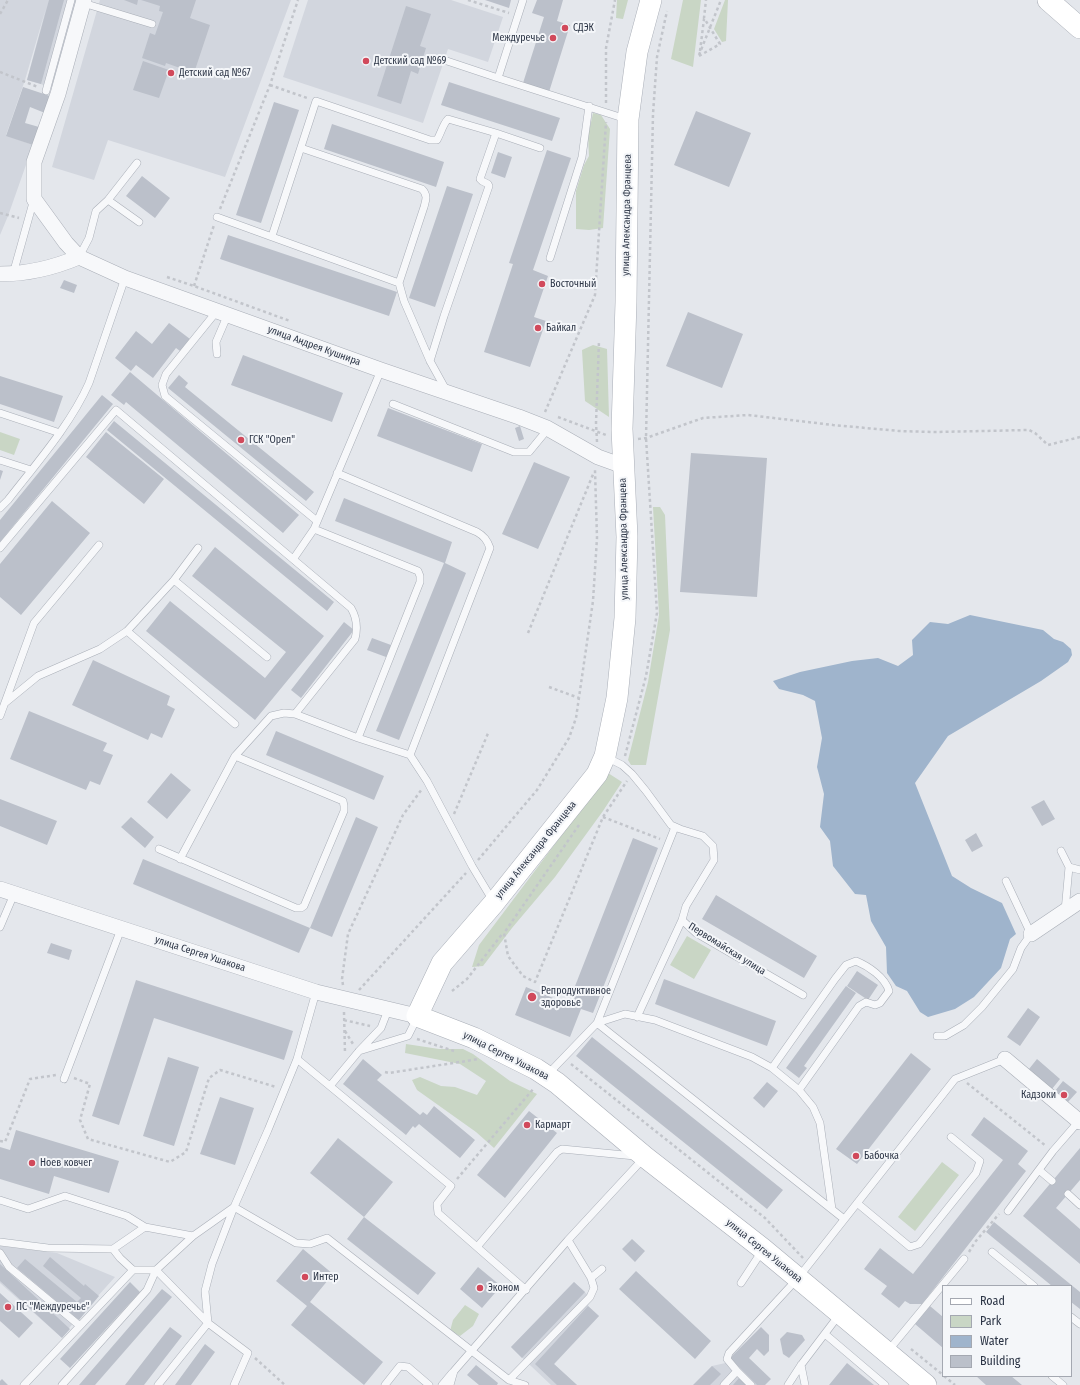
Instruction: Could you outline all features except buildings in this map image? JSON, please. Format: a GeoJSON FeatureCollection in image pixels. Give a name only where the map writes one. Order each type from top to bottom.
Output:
{"type":"FeatureCollection","features":[{"type":"Feature","properties":{"kind":"street"},"geometry":{"type":"LineString","coordinates":[[1048,0],[1080,28]]}},
{"type":"Feature","properties":{"kind":"street"},"geometry":{"type":"LineString","coordinates":[[7,274],[46,268],[79,257],[66,243],[34,200],[34,162],[58,94],[79,1]]}},
{"type":"Feature","properties":{"kind":"street","name":"улица Александра Францева"},"geometry":{"type":"LineString","coordinates":[[417,1016],[442,964],[597,774],[605,756],[617,698],[626,618],[627,537],[623,466],[624,440],[622,429],[626,302],[628,119],[637,52],[659,4]]}},
{"type":"Feature","properties":{"kind":"street","name":"улица Андрея Кушнира"},"geometry":{"type":"LineString","coordinates":[[79,257],[126,278],[381,370],[519,417],[547,428],[596,463],[623,466]]}},
{"type":"Feature","properties":{"kind":"street","name":"улица Сергея Ушакова"},"geometry":{"type":"LineString","coordinates":[[0,889],[316,992],[417,1016],[474,1038],[536,1069],[540,1082],[592,1112],[645,1157],[763,1249],[803,1271],[841,1314],[893,1345],[926,1385]]}},
{"type":"Feature","properties":{"kind":"street"},"geometry":{"type":"LineString","coordinates":[[1031,934],[1080,901]]}},
{"type":"Feature","properties":{"kind":"street"},"geometry":{"type":"LineString","coordinates":[[1005,1059],[1080,1121]]}},
{"type":"Feature","properties":{"kind":"lane"},"geometry":{"type":"LineString","coordinates":[[498,78],[523,0]]}},
{"type":"Feature","properties":{"kind":"lane"},"geometry":{"type":"LineString","coordinates":[[46,91],[79,1],[152,24]]}},
{"type":"Feature","properties":{"kind":"lane"},"geometry":{"type":"LineString","coordinates":[[444,60],[628,119]]}},
{"type":"Feature","properties":{"kind":"lane"},"geometry":{"type":"LineString","coordinates":[[272,236],[316,101],[430,140],[437,140],[442,132],[445,122],[448,119],[540,148]]}},
{"type":"Feature","properties":{"kind":"lane"},"geometry":{"type":"LineString","coordinates":[[550,258],[582,157],[589,106]]}},
{"type":"Feature","properties":{"kind":"lane"},"geometry":{"type":"LineString","coordinates":[[430,361],[489,186],[480,179],[496,133]]}},
{"type":"Feature","properties":{"kind":"lane"},"geometry":{"type":"LineString","coordinates":[[301,148],[422,189],[425,193],[426,198],[424,207],[399,283],[404,300],[430,361],[448,393]]}},
{"type":"Feature","properties":{"kind":"lane"},"geometry":{"type":"LineString","coordinates":[[79,257],[89,238],[96,211],[108,200],[137,163]]}},
{"type":"Feature","properties":{"kind":"lane"},"geometry":{"type":"LineString","coordinates":[[7,274],[34,200]]}},
{"type":"Feature","properties":{"kind":"lane"},"geometry":{"type":"LineString","coordinates":[[108,200],[139,222]]}},
{"type":"Feature","properties":{"kind":"lane"},"geometry":{"type":"LineString","coordinates":[[217,217],[399,283]]}},
{"type":"Feature","properties":{"kind":"lane"},"geometry":{"type":"LineString","coordinates":[[0,508],[8,500],[76,411],[87,388],[126,278]]}},
{"type":"Feature","properties":{"kind":"lane"},"geometry":{"type":"LineString","coordinates":[[217,354],[216,342],[223,312]]}},
{"type":"Feature","properties":{"kind":"lane"},"geometry":{"type":"LineString","coordinates":[[223,312],[166,374],[162,385],[165,396],[317,521]]}},
{"type":"Feature","properties":{"kind":"lane"},"geometry":{"type":"LineString","coordinates":[[294,558],[314,529],[381,370]]}},
{"type":"Feature","properties":{"kind":"lane"},"geometry":{"type":"LineString","coordinates":[[393,404],[514,452],[529,452],[547,428]]}},
{"type":"Feature","properties":{"kind":"lane"},"geometry":{"type":"LineString","coordinates":[[0,548],[116,410],[294,558],[351,608],[356,616],[357,631],[355,639],[295,714]]}},
{"type":"Feature","properties":{"kind":"lane"},"geometry":{"type":"LineString","coordinates":[[0,413],[60,433]]}},
{"type":"Feature","properties":{"kind":"lane"},"geometry":{"type":"LineString","coordinates":[[0,460],[31,470]]}},
{"type":"Feature","properties":{"kind":"lane"},"geometry":{"type":"LineString","coordinates":[[337,473],[478,532],[488,541],[490,548],[410,755]]}},
{"type":"Feature","properties":{"kind":"lane"},"geometry":{"type":"LineString","coordinates":[[314,529],[418,571],[420,576],[420,582],[358,738]]}},
{"type":"Feature","properties":{"kind":"lane"},"geometry":{"type":"LineString","coordinates":[[0,716],[34,623],[99,545]]}},
{"type":"Feature","properties":{"kind":"lane"},"geometry":{"type":"LineString","coordinates":[[5,703],[38,676],[100,648],[127,631],[174,580],[198,548]]}},
{"type":"Feature","properties":{"kind":"lane"},"geometry":{"type":"LineString","coordinates":[[174,580],[267,657]]}},
{"type":"Feature","properties":{"kind":"lane"},"geometry":{"type":"LineString","coordinates":[[127,631],[235,724]]}},
{"type":"Feature","properties":{"kind":"lane"},"geometry":{"type":"LineString","coordinates":[[180,859],[235,756],[271,716],[284,713],[295,714],[358,738],[410,755],[427,781],[472,866],[494,902]]}},
{"type":"Feature","properties":{"kind":"lane"},"geometry":{"type":"LineString","coordinates":[[159,849],[296,908],[301,908],[304,906],[344,811],[342,801],[235,756]]}},
{"type":"Feature","properties":{"kind":"lane"},"geometry":{"type":"LineString","coordinates":[[540,1082],[564,1059],[597,1023],[675,827],[671,825],[646,790],[632,774],[622,765],[605,756]]}},
{"type":"Feature","properties":{"kind":"lane","name":"Первомайская улица"},"geometry":{"type":"LineString","coordinates":[[675,827],[703,836],[713,846],[714,860],[686,906],[682,920],[696,933],[803,996]]}},
{"type":"Feature","properties":{"kind":"lane"},"geometry":{"type":"LineString","coordinates":[[1061,851],[1069,867],[1064,911]]}},
{"type":"Feature","properties":{"kind":"lane"},"geometry":{"type":"LineString","coordinates":[[1069,867],[1080,870]]}},
{"type":"Feature","properties":{"kind":"lane"},"geometry":{"type":"LineString","coordinates":[[937,1036],[944,1036],[964,1025],[982,1007],[1013,969],[1021,948],[1031,934],[1006,882]]}},
{"type":"Feature","properties":{"kind":"lane"},"geometry":{"type":"LineString","coordinates":[[0,927],[14,894]]}},
{"type":"Feature","properties":{"kind":"lane"},"geometry":{"type":"LineString","coordinates":[[637,1017],[682,920]]}},
{"type":"Feature","properties":{"kind":"lane"},"geometry":{"type":"LineString","coordinates":[[65,1077],[121,929]]}},
{"type":"Feature","properties":{"kind":"lane"},"geometry":{"type":"LineString","coordinates":[[772,1068],[846,965],[856,961],[865,964],[887,984],[889,991],[880,1003],[875,1005],[866,1002],[859,1006],[799,1090]]}},
{"type":"Feature","properties":{"kind":"lane"},"geometry":{"type":"LineString","coordinates":[[158,1385],[208,1323],[205,1290],[212,1264],[234,1206],[268,1130],[297,1059],[316,992]]}},
{"type":"Feature","properties":{"kind":"lane"},"geometry":{"type":"LineString","coordinates":[[330,1086],[345,1068],[357,1049],[381,1028],[388,1010]]}},
{"type":"Feature","properties":{"kind":"lane"},"geometry":{"type":"LineString","coordinates":[[597,1023],[625,1014],[655,1020],[752,1057],[772,1068],[799,1090],[813,1107],[820,1123],[832,1209]]}},
{"type":"Feature","properties":{"kind":"lane"},"geometry":{"type":"LineString","coordinates":[[357,1049],[408,1036],[417,1016]]}},
{"type":"Feature","properties":{"kind":"lane"},"geometry":{"type":"LineString","coordinates":[[597,1023],[844,1219]]}},
{"type":"Feature","properties":{"kind":"lane"},"geometry":{"type":"LineString","coordinates":[[297,1059],[451,1186],[437,1204],[438,1213],[526,1290]]}},
{"type":"Feature","properties":{"kind":"lane"},"geometry":{"type":"LineString","coordinates":[[752,1385],[727,1359],[729,1353],[803,1271],[955,1079],[1005,1059]]}},
{"type":"Feature","properties":{"kind":"lane"},"geometry":{"type":"LineString","coordinates":[[1008,1211],[1053,1152],[1080,1121]]}},
{"type":"Feature","properties":{"kind":"lane"},"geometry":{"type":"LineString","coordinates":[[857,1203],[910,1247],[919,1244],[976,1173],[980,1161],[951,1137]]}},
{"type":"Feature","properties":{"kind":"lane"},"geometry":{"type":"LineString","coordinates":[[477,1247],[557,1152],[562,1149],[645,1157]]}},
{"type":"Feature","properties":{"kind":"lane"},"geometry":{"type":"LineString","coordinates":[[442,1385],[568,1240],[645,1157]]}},
{"type":"Feature","properties":{"kind":"lane"},"geometry":{"type":"LineString","coordinates":[[1039,1170],[1052,1181]]}},
{"type":"Feature","properties":{"kind":"lane"},"geometry":{"type":"LineString","coordinates":[[1068,1194],[1080,1205]]}},
{"type":"Feature","properties":{"kind":"lane"},"geometry":{"type":"LineString","coordinates":[[0,1200],[28,1209],[65,1196],[127,1216],[145,1227],[193,1236]]}},
{"type":"Feature","properties":{"kind":"lane"},"geometry":{"type":"LineString","coordinates":[[62,1385],[147,1290],[156,1270],[193,1236],[234,1206]]}},
{"type":"Feature","properties":{"kind":"lane"},"geometry":{"type":"LineString","coordinates":[[234,1206],[296,1243],[310,1244],[327,1238],[509,1380],[525,1385]]}},
{"type":"Feature","properties":{"kind":"lane"},"geometry":{"type":"LineString","coordinates":[[0,1242],[48,1248],[113,1248],[145,1227]]}},
{"type":"Feature","properties":{"kind":"lane"},"geometry":{"type":"LineString","coordinates":[[509,1380],[596,1291],[591,1278],[568,1240]]}},
{"type":"Feature","properties":{"kind":"lane"},"geometry":{"type":"LineString","coordinates":[[113,1248],[120,1258],[133,1270],[156,1270],[208,1323],[248,1353],[234,1385]]}},
{"type":"Feature","properties":{"kind":"lane"},"geometry":{"type":"LineString","coordinates":[[741,1283],[763,1249]]}},
{"type":"Feature","properties":{"kind":"lane"},"geometry":{"type":"LineString","coordinates":[[992,1252],[1033,1285]]}},
{"type":"Feature","properties":{"kind":"lane"},"geometry":{"type":"LineString","coordinates":[[0,1253],[9,1267],[80,1326]]}},
{"type":"Feature","properties":{"kind":"lane"},"geometry":{"type":"LineString","coordinates":[[943,1285],[964,1259]]}},
{"type":"Feature","properties":{"kind":"lane"},"geometry":{"type":"LineString","coordinates":[[591,1278],[602,1269]]}},
{"type":"Feature","properties":{"kind":"lane"},"geometry":{"type":"LineString","coordinates":[[26,1384],[133,1270]]}},
{"type":"Feature","properties":{"kind":"lane"},"geometry":{"type":"LineString","coordinates":[[893,1345],[942,1286]]}},
{"type":"Feature","properties":{"kind":"lane"},"geometry":{"type":"LineString","coordinates":[[788,1385],[801,1365],[841,1314]]}},
{"type":"Feature","properties":{"kind":"lane"},"geometry":{"type":"LineString","coordinates":[[1072,1317],[1080,1324]]}},
{"type":"Feature","properties":{"kind":"lane"},"geometry":{"type":"LineString","coordinates":[[825,1334],[885,1385]]}},
{"type":"Feature","properties":{"kind":"lane"},"geometry":{"type":"LineString","coordinates":[[801,1365],[805,1385]]}},
{"type":"Feature","properties":{"kind":"lane"},"geometry":{"type":"LineString","coordinates":[[385,1385],[400,1366],[408,1367],[429,1385]]}},
{"type":"Feature","properties":{"kind":"lane"},"geometry":{"type":"LineString","coordinates":[[450,1385],[454,1371]]}},
{"type":"Feature","properties":{"kind":"lane"},"geometry":{"type":"LineString","coordinates":[[724,1385],[737,1371]]}},
{"type":"Feature","properties":{"kind":"lane"},"geometry":{"type":"LineString","coordinates":[[1053,1377],[1063,1385]]}},
{"type":"Feature","properties":{"kind":"path"},"geometry":{"type":"LineString","coordinates":[[0,14],[8,0]]}},
{"type":"Feature","properties":{"kind":"path"},"geometry":{"type":"LineString","coordinates":[[194,286],[217,217],[270,85],[298,0]]}},
{"type":"Feature","properties":{"kind":"path"},"geometry":{"type":"LineString","coordinates":[[468,0],[518,16]]}},
{"type":"Feature","properties":{"kind":"path"},"geometry":{"type":"LineString","coordinates":[[546,412],[595,295],[606,112],[606,48],[615,0]]}},
{"type":"Feature","properties":{"kind":"path"},"geometry":{"type":"LineString","coordinates":[[699,56],[706,0]]}},
{"type":"Feature","properties":{"kind":"path"},"geometry":{"type":"LineString","coordinates":[[699,56],[721,0]]}},
{"type":"Feature","properties":{"kind":"path"},"geometry":{"type":"LineString","coordinates":[[659,4],[652,114],[646,438],[704,418],[748,415],[899,431],[935,432],[1029,430],[1035,433],[1048,445],[1080,437]]}},
{"type":"Feature","properties":{"kind":"path"},"geometry":{"type":"LineString","coordinates":[[699,56],[720,44],[704,18]]}},
{"type":"Feature","properties":{"kind":"path"},"geometry":{"type":"LineString","coordinates":[[0,72],[46,91]]}},
{"type":"Feature","properties":{"kind":"path"},"geometry":{"type":"LineString","coordinates":[[270,85],[316,101]]}},
{"type":"Feature","properties":{"kind":"path"},"geometry":{"type":"LineString","coordinates":[[0,213],[8,216]]}},
{"type":"Feature","properties":{"kind":"path"},"geometry":{"type":"LineString","coordinates":[[597,432],[599,341]]}},
{"type":"Feature","properties":{"kind":"path"},"geometry":{"type":"LineString","coordinates":[[528,633],[596,463]]}},
{"type":"Feature","properties":{"kind":"path"},"geometry":{"type":"LineString","coordinates":[[346,1000],[472,866],[537,790],[569,738],[576,718],[593,601],[597,546],[596,463]]}},
{"type":"Feature","properties":{"kind":"path"},"geometry":{"type":"LineString","coordinates":[[549,687],[579,698]]}},
{"type":"Feature","properties":{"kind":"path"},"geometry":{"type":"LineString","coordinates":[[450,823],[489,732]]}},
{"type":"Feature","properties":{"kind":"path"},"geometry":{"type":"LineString","coordinates":[[345,1068],[344,1020],[346,1000],[342,979],[348,934],[403,815],[427,781]]}},
{"type":"Feature","properties":{"kind":"path"},"geometry":{"type":"LineString","coordinates":[[603,817],[669,842]]}},
{"type":"Feature","properties":{"kind":"path"},"geometry":{"type":"LineString","coordinates":[[452,991],[467,979],[504,932]]}},
{"type":"Feature","properties":{"kind":"path"},"geometry":{"type":"LineString","coordinates":[[344,1020],[374,1027]]}},
{"type":"Feature","properties":{"kind":"path"},"geometry":{"type":"LineString","coordinates":[[344,1030],[357,1049]]}},
{"type":"Feature","properties":{"kind":"path"},"geometry":{"type":"LineString","coordinates":[[413,1038],[454,1050]]}},
{"type":"Feature","properties":{"kind":"path"},"geometry":{"type":"LineString","coordinates":[[385,1072],[389,1074],[486,1058]]}},
{"type":"Feature","properties":{"kind":"path"},"geometry":{"type":"LineString","coordinates":[[564,1059],[765,1218],[803,1271]]}},
{"type":"Feature","properties":{"kind":"path"},"geometry":{"type":"LineString","coordinates":[[0,1141],[5,1142],[30,1079],[57,1075],[90,1084],[80,1120],[88,1139],[170,1162],[186,1152],[209,1078],[220,1070],[284,1090]]}},
{"type":"Feature","properties":{"kind":"path"},"geometry":{"type":"LineString","coordinates":[[960,1077],[1053,1152]]}},
{"type":"Feature","properties":{"kind":"path"},"geometry":{"type":"LineString","coordinates":[[451,1186],[540,1082]]}},
{"type":"Feature","properties":{"kind":"path"},"geometry":{"type":"LineString","coordinates":[[964,1259],[975,1242],[998,1214],[1008,1211]]}},
{"type":"Feature","properties":{"kind":"path"},"geometry":{"type":"LineString","coordinates":[[893,1345],[942,1375]]}},
{"type":"Feature","properties":{"kind":"path"},"geometry":{"type":"LineString","coordinates":[[248,1353],[285,1385]]}},
{"type":"Feature","properties":{"kind":"path"},"geometry":{"type":"LineString","coordinates":[[944,1377],[955,1385]]}},
{"type":"Feature","properties":{"kind":"shaded area"},"geometry":{"type":"Polygon","coordinates":[[[0,0],[78,0],[54,88],[27,80],[46,8],[25,80],[6,135],[33,145],[0,235],[0,0]]]}},
{"type":"Feature","properties":{"kind":"shaded area","name":"Детский сад №67"},"geometry":{"type":"Polygon","coordinates":[[[100,0],[291,0],[225,177],[108,140],[94,180],[52,167],[100,0]]]}},
{"type":"Feature","properties":{"kind":"shaded area","name":"Детский сад №69"},"geometry":{"type":"Polygon","coordinates":[[[308,0],[451,0],[503,17],[488,62],[448,49],[423,123],[283,77],[308,0]]]}},
{"type":"Feature","properties":{"kind":"shaded area"},"geometry":{"type":"Polygon","coordinates":[[[0,1246],[57,1253],[115,1277],[61,1337],[0,1283],[0,1246]]]}},
{"type":"Feature","properties":{"kind":"shaded area"},"geometry":{"type":"Polygon","coordinates":[[[574,1282],[590,1297],[588,1306],[599,1316],[554,1364],[577,1385],[551,1385],[511,1347],[574,1282]]]}},
{"type":"Feature","properties":{"kind":"shaded area"},"geometry":{"type":"Polygon","coordinates":[[[739,1360],[760,1385],[694,1385],[712,1366],[739,1360]]]}},
{"type":"Feature","properties":{"kind":"green space"},"geometry":{"type":"Polygon","coordinates":[[[617,0],[628,0],[623,19],[616,18],[617,0]]]}},
{"type":"Feature","properties":{"kind":"green space"},"geometry":{"type":"Polygon","coordinates":[[[683,0],[701,0],[693,67],[671,59],[683,0]]]}},
{"type":"Feature","properties":{"kind":"green space"},"geometry":{"type":"Polygon","coordinates":[[[725,0],[728,0],[726,41],[722,42],[714,29],[725,0]]]}},
{"type":"Feature","properties":{"kind":"green space"},"geometry":{"type":"Polygon","coordinates":[[[593,113],[601,115],[610,129],[603,228],[589,230],[576,229],[576,191],[584,165],[589,156],[588,136],[593,113]]]}},
{"type":"Feature","properties":{"kind":"green space"},"geometry":{"type":"Polygon","coordinates":[[[593,345],[607,349],[609,417],[585,401],[582,350],[593,345]]]}},
{"type":"Feature","properties":{"kind":"green space"},"geometry":{"type":"Polygon","coordinates":[[[0,432],[20,439],[14,455],[0,450],[0,432]]]}},
{"type":"Feature","properties":{"kind":"green space"},"geometry":{"type":"Polygon","coordinates":[[[653,507],[660,507],[665,515],[670,630],[646,765],[631,765],[628,760],[648,682],[659,615],[653,507]]]}},
{"type":"Feature","properties":{"kind":"green space"},"geometry":{"type":"Polygon","coordinates":[[[608,773],[622,782],[603,811],[555,877],[512,928],[483,966],[472,967],[479,945],[608,773]]]}},
{"type":"Feature","properties":{"kind":"green space"},"geometry":{"type":"Polygon","coordinates":[[[687,936],[711,950],[694,979],[670,965],[687,936]]]}},
{"type":"Feature","properties":{"kind":"green space"},"geometry":{"type":"Polygon","coordinates":[[[406,1044],[439,1049],[463,1049],[473,1054],[510,1081],[537,1094],[494,1148],[476,1132],[417,1090],[412,1080],[420,1077],[441,1086],[455,1087],[477,1095],[486,1081],[460,1064],[405,1053],[406,1044]]]}},
{"type":"Feature","properties":{"kind":"green space"},"geometry":{"type":"Polygon","coordinates":[[[942,1162],[959,1175],[915,1231],[898,1217],[942,1162]]]}},
{"type":"Feature","properties":{"kind":"green space"},"geometry":{"type":"Polygon","coordinates":[[[465,1305],[479,1314],[473,1326],[460,1336],[450,1331],[453,1320],[465,1305]]]}},
{"type":"Feature","properties":{"kind":"water"},"geometry":{"type":"Polygon","coordinates":[[[970,615],[1043,630],[1054,639],[1063,642],[1071,649],[1072,655],[1068,662],[1041,681],[948,736],[915,783],[952,876],[971,888],[1002,903],[1016,934],[1010,939],[1001,968],[974,997],[955,1009],[928,1017],[920,1012],[907,991],[896,986],[887,973],[886,947],[871,921],[866,895],[855,894],[833,866],[830,841],[820,827],[824,794],[817,767],[822,738],[815,701],[803,695],[779,689],[773,681],[800,672],[852,661],[878,658],[898,666],[913,655],[912,640],[930,622],[948,624],[970,615]]]}},
{"type":"Feature","properties":{"kind":"place","name":"СДЭК"},"geometry":{"type":"Point","coordinates":[565,28]}},
{"type":"Feature","properties":{"kind":"place","name":"Междуречье"},"geometry":{"type":"Point","coordinates":[553,38]}},
{"type":"Feature","properties":{"kind":"place","name":"Детский сад №69"},"geometry":{"type":"Point","coordinates":[366,61]}},
{"type":"Feature","properties":{"kind":"place","name":"Детский сад №67"},"geometry":{"type":"Point","coordinates":[171,73]}},
{"type":"Feature","properties":{"kind":"place","name":"Восточный"},"geometry":{"type":"Point","coordinates":[542,284]}},
{"type":"Feature","properties":{"kind":"place","name":"Байкал"},"geometry":{"type":"Point","coordinates":[538,328]}},
{"type":"Feature","properties":{"kind":"place","name":"ГСК \"Орел\""},"geometry":{"type":"Point","coordinates":[241,440]}},
{"type":"Feature","properties":{"kind":"place","name":"Репродуктивное здоровье"},"geometry":{"type":"Point","coordinates":[532,997]}},
{"type":"Feature","properties":{"kind":"place","name":"Кадзоки"},"geometry":{"type":"Point","coordinates":[1064,1095]}},
{"type":"Feature","properties":{"kind":"place","name":"Кармарт"},"geometry":{"type":"Point","coordinates":[527,1125]}},
{"type":"Feature","properties":{"kind":"place","name":"Бабочка"},"geometry":{"type":"Point","coordinates":[856,1156]}},
{"type":"Feature","properties":{"kind":"place","name":"Ноев ковчег"},"geometry":{"type":"Point","coordinates":[32,1163]}},
{"type":"Feature","properties":{"kind":"place","name":"Интер"},"geometry":{"type":"Point","coordinates":[305,1277]}},
{"type":"Feature","properties":{"kind":"place","name":"Эконом"},"geometry":{"type":"Point","coordinates":[480,1288]}},
{"type":"Feature","properties":{"kind":"place","name":"ПС \"Междуречье\""},"geometry":{"type":"Point","coordinates":[8,1307]}}]}
